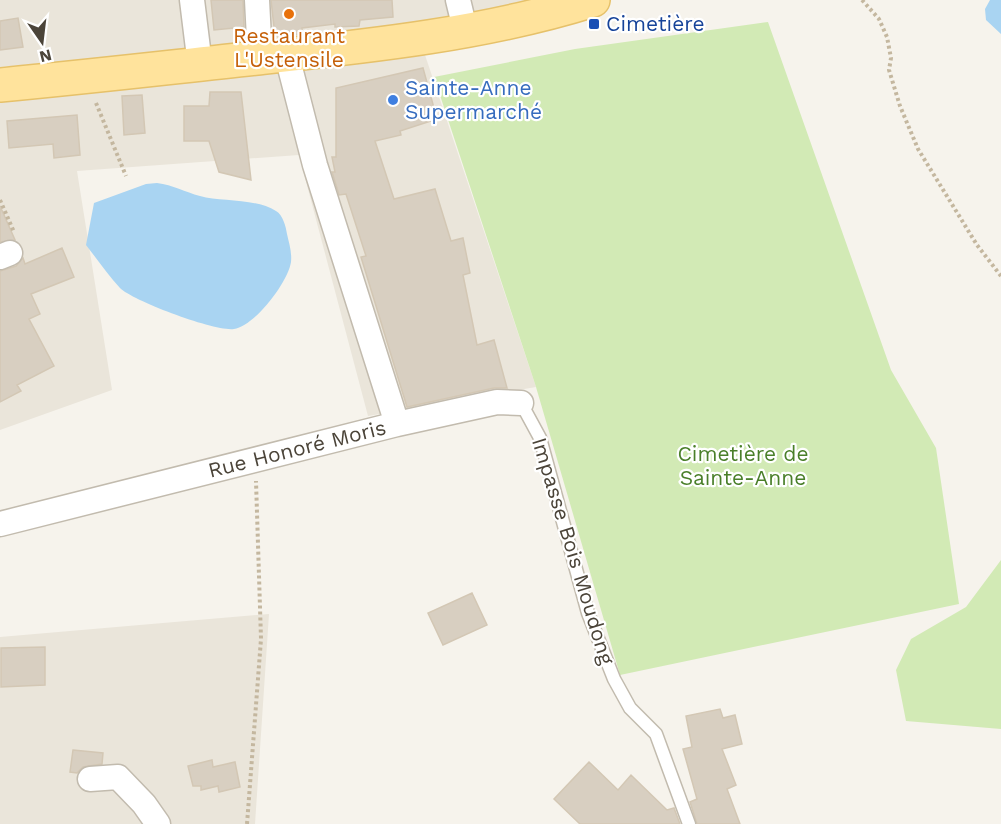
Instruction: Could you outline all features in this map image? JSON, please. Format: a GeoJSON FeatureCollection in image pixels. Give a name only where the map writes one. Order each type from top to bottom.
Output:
{"type":"FeatureCollection","features":[{"type":"Feature","properties":{"kind":"main road"},"geometry":{"type":"LineString","coordinates":[[0,85],[274,57],[462,15],[588,1]]}},
{"type":"Feature","properties":{"kind":"street"},"geometry":{"type":"LineString","coordinates":[[192,0],[200,65]]}},
{"type":"Feature","properties":{"kind":"street","name":"Rue Honoré Moris"},"geometry":{"type":"LineString","coordinates":[[0,524],[397,424],[315,165],[274,57],[257,0]]}},
{"type":"Feature","properties":{"kind":"street"},"geometry":{"type":"LineString","coordinates":[[397,424],[497,402],[521,403]]}},
{"type":"Feature","properties":{"kind":"street"},"geometry":{"type":"LineString","coordinates":[[90,779],[118,777],[144,804],[158,824]]}},
{"type":"Feature","properties":{"kind":"lane","name":"Impasse Bois Moudong"},"geometry":{"type":"LineString","coordinates":[[521,403],[540,438],[588,613],[614,679],[630,708],[656,734],[689,824]]}},
{"type":"Feature","properties":{"kind":"path"},"geometry":{"type":"LineString","coordinates":[[862,0],[879,19],[887,37],[891,58],[889,70],[900,106],[918,149],[976,245],[1001,276]]}},
{"type":"Feature","properties":{"kind":"path"},"geometry":{"type":"LineString","coordinates":[[86,77],[126,176]]}},
{"type":"Feature","properties":{"kind":"path"},"geometry":{"type":"LineString","coordinates":[[0,200],[20,245],[5,255]]}},
{"type":"Feature","properties":{"kind":"path"},"geometry":{"type":"LineString","coordinates":[[247,824],[261,639],[256,460]]}},
{"type":"Feature","properties":{"kind":"shaded area"},"geometry":{"type":"Polygon","coordinates":[[[0,0],[575,0],[421,43],[536,387],[368,416],[299,155],[77,171],[112,390],[0,430],[0,93],[70,85],[68,61],[0,67],[0,0]]]}},
{"type":"Feature","properties":{"kind":"shaded area"},"geometry":{"type":"Polygon","coordinates":[[[269,614],[255,824],[0,824],[0,637],[269,614]]]}},
{"type":"Feature","properties":{"kind":"green space","name":"Cimetière de Sainte-Anne"},"geometry":{"type":"Polygon","coordinates":[[[768,22],[891,370],[936,448],[959,604],[620,675],[536,387],[434,77],[575,49],[768,22]]]}},
{"type":"Feature","properties":{"kind":"green space"},"geometry":{"type":"Polygon","coordinates":[[[1001,560],[1001,729],[906,721],[896,670],[911,639],[966,607],[1001,560]]]}},
{"type":"Feature","properties":{"kind":"water"},"geometry":{"type":"Polygon","coordinates":[[[990,0],[1001,0],[1001,34],[986,20],[985,9],[990,0]]]}},
{"type":"Feature","properties":{"kind":"water"},"geometry":{"type":"Polygon","coordinates":[[[157,183],[208,198],[259,204],[276,211],[282,218],[291,251],[289,270],[269,302],[242,326],[224,329],[210,326],[128,294],[120,288],[86,245],[94,203],[146,184],[157,183]]]}},
{"type":"Feature","properties":{"kind":"building"},"geometry":{"type":"Polygon","coordinates":[[[211,0],[243,0],[244,27],[214,30],[211,0]]]}},
{"type":"Feature","properties":{"kind":"building"},"geometry":{"type":"Polygon","coordinates":[[[271,0],[392,0],[393,17],[360,20],[359,26],[335,27],[335,24],[302,28],[302,34],[275,36],[271,0]]]}},
{"type":"Feature","properties":{"kind":"building"},"geometry":{"type":"Polygon","coordinates":[[[18,18],[23,47],[0,50],[0,21],[18,18]]]}},
{"type":"Feature","properties":{"kind":"building"},"geometry":{"type":"Polygon","coordinates":[[[423,68],[437,119],[400,131],[401,135],[375,141],[394,199],[435,189],[451,241],[463,238],[470,273],[463,275],[477,345],[494,340],[507,388],[494,388],[407,407],[361,257],[366,256],[346,194],[339,195],[332,172],[335,172],[332,157],[336,157],[336,88],[423,68]]]}},
{"type":"Feature","properties":{"kind":"building"},"geometry":{"type":"Polygon","coordinates":[[[210,92],[241,92],[251,180],[219,172],[209,141],[184,141],[184,106],[209,106],[210,92]]]}},
{"type":"Feature","properties":{"kind":"building"},"geometry":{"type":"Polygon","coordinates":[[[142,95],[145,133],[124,135],[122,96],[142,95]]]}},
{"type":"Feature","properties":{"kind":"building"},"geometry":{"type":"Polygon","coordinates":[[[77,115],[80,155],[54,158],[53,144],[9,148],[7,121],[77,115]]]}},
{"type":"Feature","properties":{"kind":"building"},"geometry":{"type":"Polygon","coordinates":[[[0,206],[15,240],[0,242],[0,206]]]}},
{"type":"Feature","properties":{"kind":"building"},"geometry":{"type":"Polygon","coordinates":[[[62,248],[74,277],[31,294],[40,314],[29,319],[54,366],[17,385],[21,391],[0,402],[0,271],[16,266],[23,258],[25,264],[62,248]]]}},
{"type":"Feature","properties":{"kind":"building"},"geometry":{"type":"Polygon","coordinates":[[[472,593],[487,625],[443,645],[428,613],[472,593]]]}},
{"type":"Feature","properties":{"kind":"building"},"geometry":{"type":"Polygon","coordinates":[[[45,647],[45,685],[1,687],[1,648],[45,647]]]}},
{"type":"Feature","properties":{"kind":"building"},"geometry":{"type":"Polygon","coordinates":[[[720,709],[723,718],[735,715],[742,744],[722,749],[736,785],[727,789],[740,824],[697,824],[690,802],[697,799],[683,749],[692,747],[686,716],[720,709]]]}},
{"type":"Feature","properties":{"kind":"building"},"geometry":{"type":"Polygon","coordinates":[[[73,750],[103,753],[102,764],[83,767],[77,773],[70,772],[73,750]]]}},
{"type":"Feature","properties":{"kind":"building"},"geometry":{"type":"Polygon","coordinates":[[[212,760],[213,767],[235,762],[240,787],[219,792],[218,786],[201,790],[201,786],[193,786],[188,766],[212,760]]]}},
{"type":"Feature","properties":{"kind":"building"},"geometry":{"type":"Polygon","coordinates":[[[589,762],[618,790],[631,775],[667,810],[674,808],[680,824],[580,824],[554,799],[589,762]]]}},
{"type":"Feature","properties":{"kind":"place","name":"Restaurant L'Ustensile"},"geometry":{"type":"Point","coordinates":[289,14]}},
{"type":"Feature","properties":{"kind":"place","name":"Cimetière"},"geometry":{"type":"Point","coordinates":[594,24]}},
{"type":"Feature","properties":{"kind":"place","name":"Sainte-Anne Supermarché"},"geometry":{"type":"Point","coordinates":[393,100]}}]}
